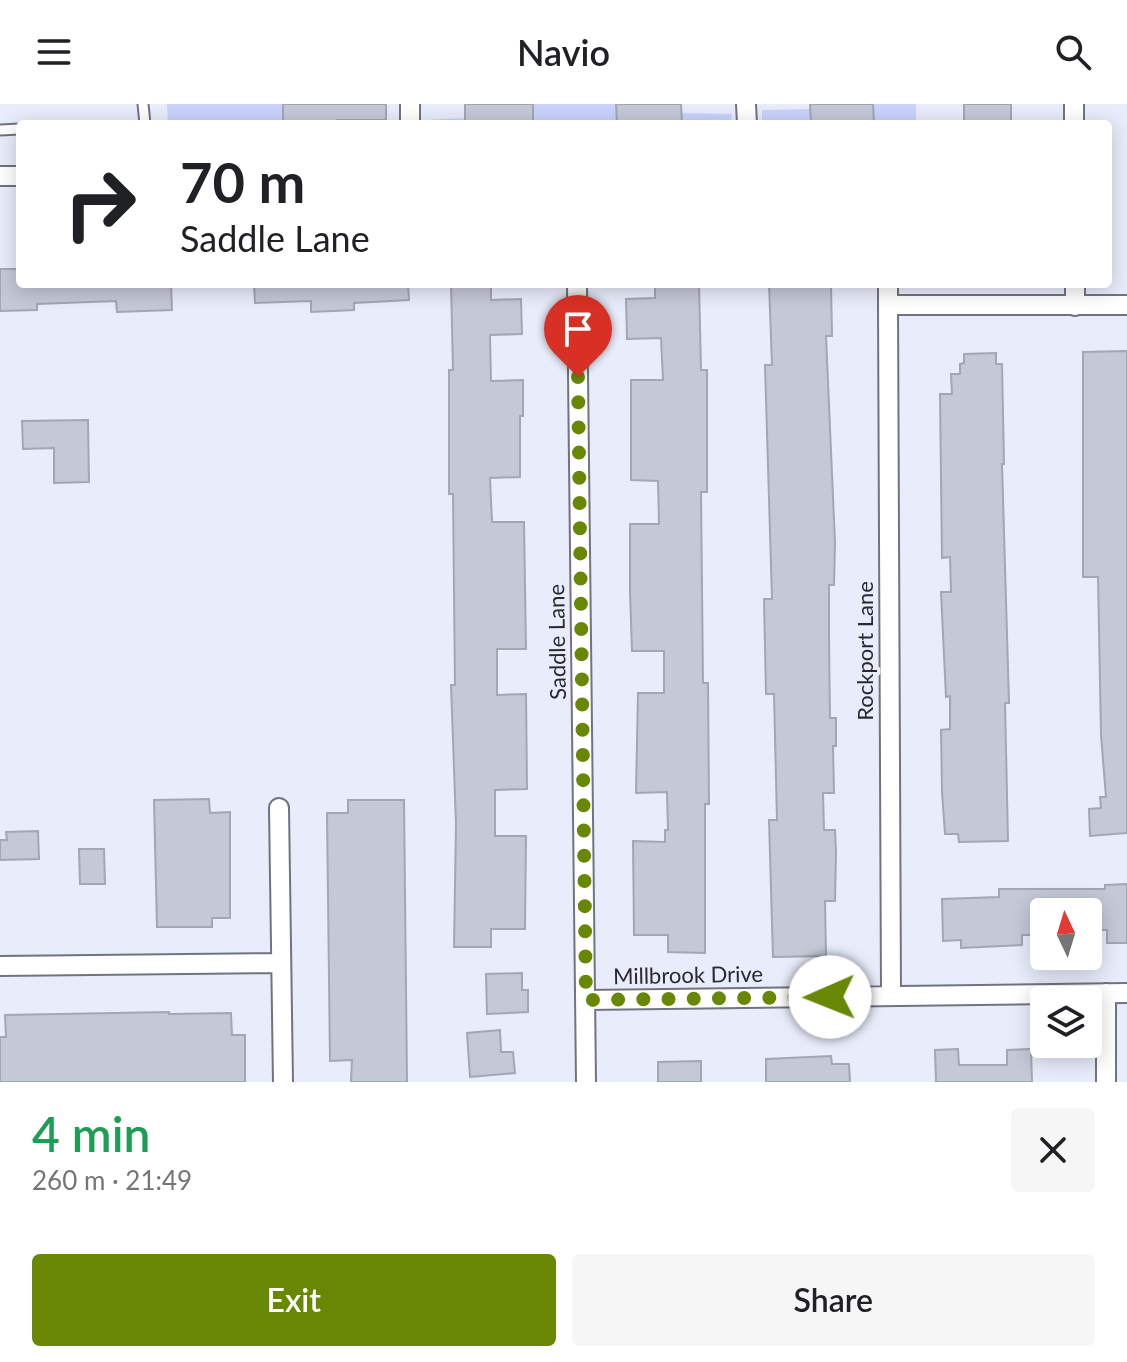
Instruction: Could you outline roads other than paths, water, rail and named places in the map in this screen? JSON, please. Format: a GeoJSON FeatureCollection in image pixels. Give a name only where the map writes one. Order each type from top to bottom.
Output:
{"type":"FeatureCollection","features":[{"type":"Feature","properties":{"kind":"street","name":"Saddle Lane"},"geometry":{"type":"LineString","coordinates":[[577,288],[586,1082]]}},
{"type":"Feature","properties":{"kind":"street","name":"Rockport Lane"},"geometry":{"type":"LineString","coordinates":[[888,288],[891,996]]}},
{"type":"Feature","properties":{"kind":"street"},"geometry":{"type":"LineString","coordinates":[[1075,288],[1075,306]]}},
{"type":"Feature","properties":{"kind":"street"},"geometry":{"type":"LineString","coordinates":[[888,305],[1127,305]]}},
{"type":"Feature","properties":{"kind":"street"},"geometry":{"type":"LineString","coordinates":[[279,808],[283,1082]]}},
{"type":"Feature","properties":{"kind":"street"},"geometry":{"type":"LineString","coordinates":[[0,966],[281,963]]}},
{"type":"Feature","properties":{"kind":"street"},"geometry":{"type":"LineString","coordinates":[[1106,993],[1106,1082]]}},
{"type":"Feature","properties":{"kind":"street","name":"Millbrook Drive"},"geometry":{"type":"LineString","coordinates":[[586,1000],[1127,993]]}}]}
